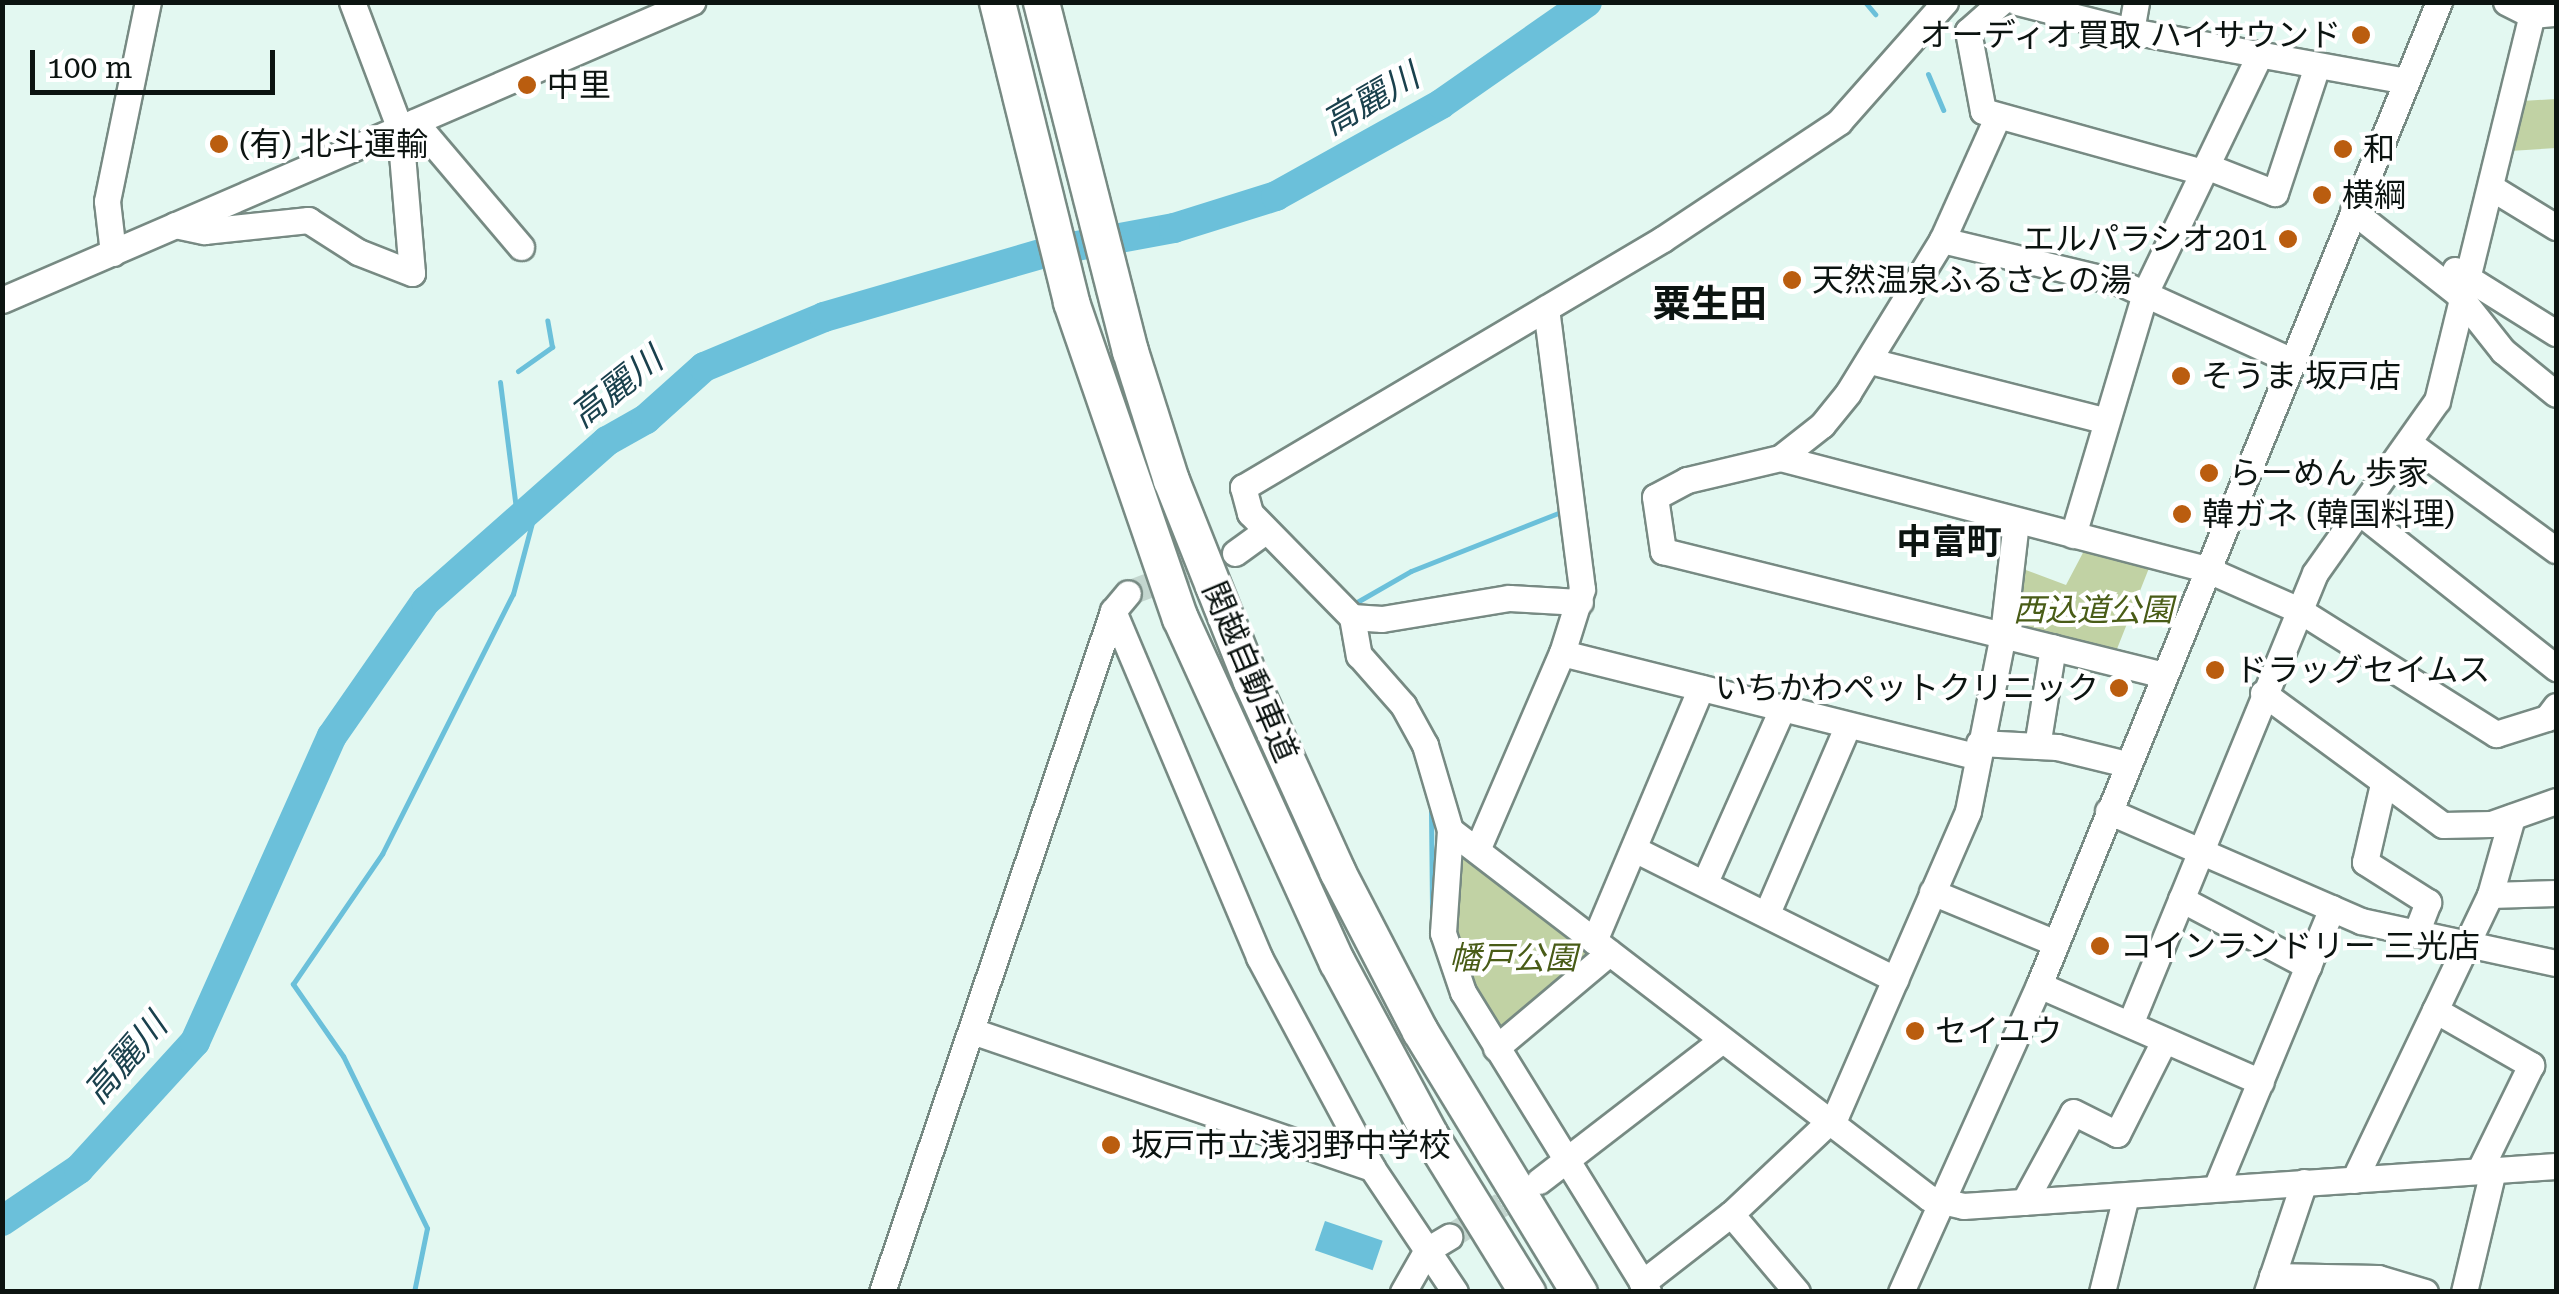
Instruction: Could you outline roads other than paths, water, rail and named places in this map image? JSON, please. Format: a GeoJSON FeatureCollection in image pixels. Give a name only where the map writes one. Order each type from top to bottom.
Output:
{"type":"FeatureCollection","features":[{"type":"Feature","properties":{"kind":"highway","name":"関越自動車道"},"geometry":{"type":"LineString","coordinates":[[998,2],[1066,283],[1138,500],[1211,692],[1305,898],[1430,1135],[1526,1292]]}},
{"type":"Feature","properties":{"kind":"highway","name":"関越自動車道"},"geometry":{"type":"LineString","coordinates":[[1040,2],[1097,242],[1171,480],[1251,681],[1338,871],[1476,1128],[1579,1292]]}},
{"type":"Feature","properties":{"kind":"street"},"geometry":{"type":"LineString","coordinates":[[113,253],[107,201],[148,2]]}},
{"type":"Feature","properties":{"kind":"street"},"geometry":{"type":"LineString","coordinates":[[352,2],[408,126],[521,247]]}},
{"type":"Feature","properties":{"kind":"street"},"geometry":{"type":"LineString","coordinates":[[2,300],[692,2]]}},
{"type":"Feature","properties":{"kind":"street"},"geometry":{"type":"LineString","coordinates":[[1945,2],[1839,122],[1546,308],[1243,487],[1250,513],[1265,532],[1352,617],[1359,655],[1403,704],[1426,745],[1450,830],[1446,953],[1496,1048],[1645,1288],[1831,1123],[1968,811],[2003,634],[2016,522]]}},
{"type":"Feature","properties":{"kind":"street"},"geometry":{"type":"LineString","coordinates":[[2001,2],[1968,31],[1983,111],[1996,120],[2204,169],[2275,193],[2317,66]]}},
{"type":"Feature","properties":{"kind":"street"},"geometry":{"type":"LineString","coordinates":[[2017,2],[2131,31],[2407,81]]}},
{"type":"Feature","properties":{"kind":"street"},"geometry":{"type":"LineString","coordinates":[[2131,31],[2136,2]]}},
{"type":"Feature","properties":{"kind":"street"},"geometry":{"type":"LineString","coordinates":[[1901,1291],[1944,1205],[2039,986],[2126,764],[2439,2]]}},
{"type":"Feature","properties":{"kind":"street"},"geometry":{"type":"LineString","coordinates":[[2130,1024],[2299,610],[2358,511],[2437,401],[2492,188],[2544,14],[2506,2]]}},
{"type":"Feature","properties":{"kind":"street"},"geometry":{"type":"LineString","coordinates":[[2073,535],[2104,420],[2145,293],[2259,56]]}},
{"type":"Feature","properties":{"kind":"street"},"geometry":{"type":"LineString","coordinates":[[1996,120],[1942,240],[1870,362],[1822,425],[1780,458],[1687,480],[1656,497],[1663,551],[2164,675]]}},
{"type":"Feature","properties":{"kind":"street"},"geometry":{"type":"LineString","coordinates":[[176,225],[204,231],[308,220],[358,252],[412,273],[408,126]]}},
{"type":"Feature","properties":{"kind":"street"},"geometry":{"type":"LineString","coordinates":[[2492,188],[2556,227]]}},
{"type":"Feature","properties":{"kind":"street"},"geometry":{"type":"LineString","coordinates":[[2357,203],[2466,289],[2556,332]]}},
{"type":"Feature","properties":{"kind":"street"},"geometry":{"type":"LineString","coordinates":[[1942,240],[2145,293],[2292,362]]}},
{"type":"Feature","properties":{"kind":"street"},"geometry":{"type":"LineString","coordinates":[[2466,289],[2503,351],[2556,394]]}},
{"type":"Feature","properties":{"kind":"street"},"geometry":{"type":"LineString","coordinates":[[1477,850],[1580,602],[1546,308]]}},
{"type":"Feature","properties":{"kind":"street"},"geometry":{"type":"LineString","coordinates":[[1870,362],[2104,420]]}},
{"type":"Feature","properties":{"kind":"street"},"geometry":{"type":"LineString","coordinates":[[2408,443],[2556,550]]}},
{"type":"Feature","properties":{"kind":"street"},"geometry":{"type":"LineString","coordinates":[[1780,458],[2206,568],[2299,610],[2496,734],[2547,718],[2556,706]]}},
{"type":"Feature","properties":{"kind":"street"},"geometry":{"type":"LineString","coordinates":[[2358,511],[2556,668]]}},
{"type":"Feature","properties":{"kind":"street"},"geometry":{"type":"LineString","coordinates":[[1236,552],[1265,532]]}},
{"type":"Feature","properties":{"kind":"street"},"geometry":{"type":"LineString","coordinates":[[1352,617],[1382,619],[1509,598],[1580,602]]}},
{"type":"Feature","properties":{"kind":"street"},"geometry":{"type":"LineString","coordinates":[[882,1292],[1121,602],[1259,958],[1372,1168],[1438,1243],[1454,1292]]}},
{"type":"Feature","properties":{"kind":"street"},"geometry":{"type":"LineString","coordinates":[[2037,746],[2053,647]]}},
{"type":"Feature","properties":{"kind":"street"},"geometry":{"type":"LineString","coordinates":[[1562,652],[1847,727],[1978,749],[2037,746],[2126,764]]}},
{"type":"Feature","properties":{"kind":"street"},"geometry":{"type":"LineString","coordinates":[[1496,1048],[1601,947],[1634,849],[1701,688]]}},
{"type":"Feature","properties":{"kind":"street"},"geometry":{"type":"LineString","coordinates":[[2263,693],[2443,825],[2512,817],[2556,801]]}},
{"type":"Feature","properties":{"kind":"street"},"geometry":{"type":"LineString","coordinates":[[1704,882],[1782,709]]}},
{"type":"Feature","properties":{"kind":"street"},"geometry":{"type":"LineString","coordinates":[[1767,913],[1847,727]]}},
{"type":"Feature","properties":{"kind":"street"},"geometry":{"type":"LineString","coordinates":[[2384,784],[2365,862],[2428,902],[2416,934]]}},
{"type":"Feature","properties":{"kind":"street"},"geometry":{"type":"LineString","coordinates":[[2108,812],[2332,908],[2416,934],[2556,963]]}},
{"type":"Feature","properties":{"kind":"street"},"geometry":{"type":"LineString","coordinates":[[2354,1180],[2490,895],[2512,817]]}},
{"type":"Feature","properties":{"kind":"street"},"geometry":{"type":"LineString","coordinates":[[1450,830],[1831,1123],[1944,1205],[2556,1166]]}},
{"type":"Feature","properties":{"kind":"street"},"geometry":{"type":"LineString","coordinates":[[1634,849],[1895,979]]}},
{"type":"Feature","properties":{"kind":"street"},"geometry":{"type":"LineString","coordinates":[[1932,892],[2056,942]]}},
{"type":"Feature","properties":{"kind":"street"},"geometry":{"type":"LineString","coordinates":[[2490,895],[2556,893]]}},
{"type":"Feature","properties":{"kind":"street"},"geometry":{"type":"LineString","coordinates":[[2181,899],[2308,966]]}},
{"type":"Feature","properties":{"kind":"street"},"geometry":{"type":"LineString","coordinates":[[2216,1188],[2332,908]]}},
{"type":"Feature","properties":{"kind":"street"},"geometry":{"type":"LineString","coordinates":[[2039,986],[2261,1082]]}},
{"type":"Feature","properties":{"kind":"street"},"geometry":{"type":"LineString","coordinates":[[2435,1010],[2531,1065],[2486,1171],[2464,1292]]}},
{"type":"Feature","properties":{"kind":"street"},"geometry":{"type":"LineString","coordinates":[[972,1031],[1372,1168]]}},
{"type":"Feature","properties":{"kind":"street"},"geometry":{"type":"LineString","coordinates":[[1539,1181],[1567,1164],[1722,1040]]}},
{"type":"Feature","properties":{"kind":"street"},"geometry":{"type":"LineString","coordinates":[[2024,1202],[2073,1112],[2117,1134],[2164,1042]]}},
{"type":"Feature","properties":{"kind":"street"},"geometry":{"type":"LineString","coordinates":[[2304,1182],[2270,1284],[2378,1278],[2424,1292]]}},
{"type":"Feature","properties":{"kind":"street"},"geometry":{"type":"LineString","coordinates":[[2102,1292],[2126,1196]]}},
{"type":"Feature","properties":{"kind":"street"},"geometry":{"type":"LineString","coordinates":[[1730,1214],[1797,1292]]}},
{"type":"Feature","properties":{"kind":"street"},"geometry":{"type":"LineString","coordinates":[[1403,1292],[1438,1243]]}},
{"type":"Feature","properties":{"kind":"water"},"geometry":{"type":"Polygon","coordinates":[[[1325,1221],[1383,1241],[1373,1270],[1315,1250],[1325,1221]]]}},
{"type":"Feature","properties":{"kind":"waterway","name":"高麗川"},"geometry":{"type":"LineString","coordinates":[[2,1221],[79,1169],[195,1042],[332,736],[426,601],[607,441],[646,419],[704,367],[824,317],[1055,250],[1174,228],[1276,196],[1441,104],[1587,2]]}},
{"type":"Feature","properties":{"kind":"waterway"},"geometry":{"type":"LineString","coordinates":[[1865,2],[1875,14]]}},
{"type":"Feature","properties":{"kind":"waterway"},"geometry":{"type":"LineString","coordinates":[[387,60],[397,87]]}},
{"type":"Feature","properties":{"kind":"waterway"},"geometry":{"type":"LineString","coordinates":[[1928,74],[1943,110]]}},
{"type":"Feature","properties":{"kind":"waterway"},"geometry":{"type":"LineString","coordinates":[[518,371],[552,347],[547,320]]}},
{"type":"Feature","properties":{"kind":"waterway"},"geometry":{"type":"LineString","coordinates":[[500,382],[517,516]]}},
{"type":"Feature","properties":{"kind":"waterway"},"geometry":{"type":"LineString","coordinates":[[414,1292],[427,1228],[343,1056],[293,984],[382,854],[513,594],[539,496]]}},
{"type":"Feature","properties":{"kind":"waterway"},"geometry":{"type":"LineString","coordinates":[[1357,602],[1411,571],[1563,511]]}},
{"type":"Feature","properties":{"kind":"waterway"},"geometry":{"type":"LineString","coordinates":[[1341,622],[1348,654]]}},
{"type":"Feature","properties":{"kind":"waterway"},"geometry":{"type":"LineString","coordinates":[[1431,811],[1432,907]]}},
{"type":"Feature","properties":{"kind":"tunnel"},"geometry":{"type":"LineString","coordinates":[[1128,593],[1235,553]]}},
{"type":"Feature","properties":{"kind":"tunnel"},"geometry":{"type":"LineString","coordinates":[[1449,1237],[1531,1186]]}},
{"type":"Feature","properties":{"kind":"place","name":"オーディオ買取 ハイサウンド"},"geometry":{"type":"Point","coordinates":[2361,35]}},
{"type":"Feature","properties":{"kind":"place","name":"中里"},"geometry":{"type":"Point","coordinates":[527,85]}},
{"type":"Feature","properties":{"kind":"place","name":"(有) 北斗運輸"},"geometry":{"type":"Point","coordinates":[219,144]}},
{"type":"Feature","properties":{"kind":"place","name":"和"},"geometry":{"type":"Point","coordinates":[2343,149]}},
{"type":"Feature","properties":{"kind":"place","name":"横綱"},"geometry":{"type":"Point","coordinates":[2322,195]}},
{"type":"Feature","properties":{"kind":"place","name":"エルパラシオ201"},"geometry":{"type":"Point","coordinates":[2288,239]}},
{"type":"Feature","properties":{"kind":"place","name":"天然温泉ふるさとの湯"},"geometry":{"type":"Point","coordinates":[1792,280]}},
{"type":"Feature","properties":{"kind":"place","name":"そうま 坂戸店"},"geometry":{"type":"Point","coordinates":[2181,376]}},
{"type":"Feature","properties":{"kind":"place","name":"らーめん 歩家"},"geometry":{"type":"Point","coordinates":[2209,473]}},
{"type":"Feature","properties":{"kind":"place","name":"韓ガネ (韓国料理)"},"geometry":{"type":"Point","coordinates":[2182,514]}},
{"type":"Feature","properties":{"kind":"place","name":"ドラッグセイムス"},"geometry":{"type":"Point","coordinates":[2215,670]}},
{"type":"Feature","properties":{"kind":"place","name":"いちかわペットクリニック"},"geometry":{"type":"Point","coordinates":[2119,688]}},
{"type":"Feature","properties":{"kind":"place","name":"コインランドリー 三光店"},"geometry":{"type":"Point","coordinates":[2100,946]}},
{"type":"Feature","properties":{"kind":"place","name":"セイユウ"},"geometry":{"type":"Point","coordinates":[1915,1031]}},
{"type":"Feature","properties":{"kind":"place","name":"坂戸市立浅羽野中学校"},"geometry":{"type":"Point","coordinates":[1111,1145]}},
{"type":"Feature","properties":{"kind":"district","name":"粟生田"},"geometry":{"type":"Point","coordinates":[1710,305]}},
{"type":"Feature","properties":{"kind":"district","name":"中富町"},"geometry":{"type":"Point","coordinates":[1949,543]}},
{"type":"Feature","properties":{"kind":"park label","name":"西込道公園"},"geometry":{"type":"Point","coordinates":[2093,610]}},
{"type":"Feature","properties":{"kind":"park label","name":"幡戸公園"},"geometry":{"type":"Point","coordinates":[1513,958]}}]}
